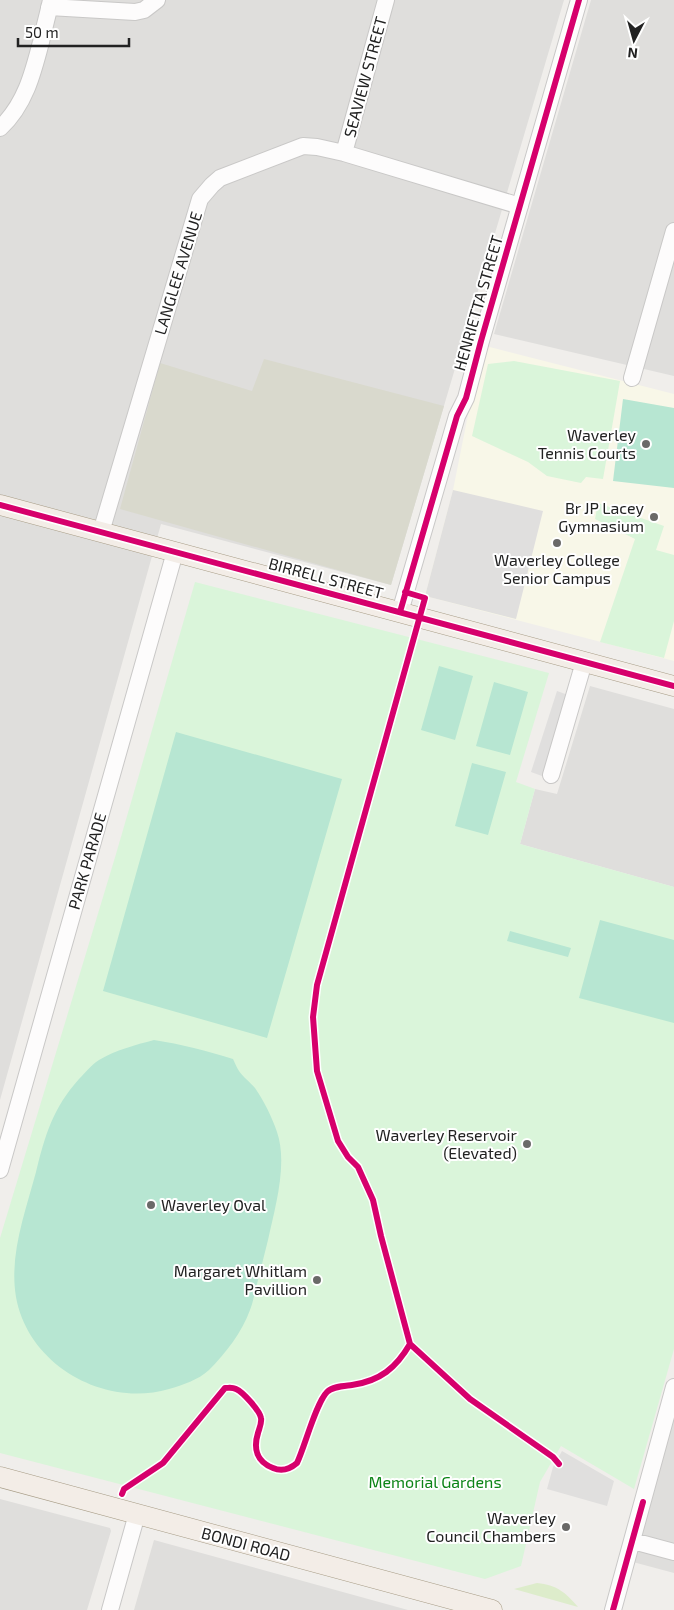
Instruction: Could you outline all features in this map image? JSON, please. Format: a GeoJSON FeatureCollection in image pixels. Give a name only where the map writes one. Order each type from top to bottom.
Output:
{"type":"FeatureCollection","features":[{"type":"Feature","properties":{"kind":"main road","name":"BIRRELL STREET"},"geometry":{"type":"LineString","coordinates":[[0,505],[674,686]]}},
{"type":"Feature","properties":{"kind":"main road","name":"BONDI ROAD"},"geometry":{"type":"LineString","coordinates":[[0,1477],[492,1610]]}},
{"type":"Feature","properties":{"kind":"street"},"geometry":{"type":"LineString","coordinates":[[0,128],[18,106],[30,83],[50,3],[135,12],[144,10],[157,0]]}},
{"type":"Feature","properties":{"kind":"street","name":"SEAVIEW STREET"},"geometry":{"type":"LineString","coordinates":[[344,154],[386,0]]}},
{"type":"Feature","properties":{"kind":"street","name":"HENRIETTA STREET"},"geometry":{"type":"LineString","coordinates":[[400,612],[457,416],[466,398],[578,0]]}},
{"type":"Feature","properties":{"kind":"street","name":"LANGLEE AVENUE"},"geometry":{"type":"LineString","coordinates":[[101,532],[200,199],[220,178],[303,146],[317,147],[520,206]]}},
{"type":"Feature","properties":{"kind":"street"},"geometry":{"type":"LineString","coordinates":[[632,378],[674,230]]}},
{"type":"Feature","properties":{"kind":"street","name":"PARK PARADE"},"geometry":{"type":"LineString","coordinates":[[0,1170],[175,552]]}},
{"type":"Feature","properties":{"kind":"street"},"geometry":{"type":"LineString","coordinates":[[551,774],[584,662]]}},
{"type":"Feature","properties":{"kind":"street"},"geometry":{"type":"LineString","coordinates":[[613,1610],[674,1387]]}},
{"type":"Feature","properties":{"kind":"street"},"geometry":{"type":"LineString","coordinates":[[110,1610],[137,1514]]}},
{"type":"Feature","properties":{"kind":"street"},"geometry":{"type":"LineString","coordinates":[[633,1541],[674,1552]]}},
{"type":"Feature","properties":{"kind":"shaded area"},"geometry":{"type":"Polygon","coordinates":[[[0,0],[564,0],[391,585],[161,524],[0,1100],[0,0]]]}},
{"type":"Feature","properties":{"kind":"shaded area"},"geometry":{"type":"Polygon","coordinates":[[[591,0],[674,0],[674,376],[494,334],[591,0]]]}},
{"type":"Feature","properties":{"kind":"shaded area","name":"Waverley College Senior Campus"},"geometry":{"type":"Polygon","coordinates":[[[482,345],[674,394],[674,661],[425,596],[453,490],[482,345]]]}},
{"type":"Feature","properties":{"kind":"shaded area"},"geometry":{"type":"Polygon","coordinates":[[[264,359],[444,406],[391,585],[120,509],[160,363],[252,391],[264,359]]]}},
{"type":"Feature","properties":{"kind":"shaded area"},"geometry":{"type":"Polygon","coordinates":[[[453,490],[543,511],[516,619],[425,596],[453,490]]]}},
{"type":"Feature","properties":{"kind":"shaded area"},"geometry":{"type":"Polygon","coordinates":[[[590,686],[674,709],[674,887],[520,844],[535,789],[557,794],[590,686]]]}},
{"type":"Feature","properties":{"kind":"shaded area"},"geometry":{"type":"Polygon","coordinates":[[[557,691],[568,695],[542,776],[531,772],[557,691]]]}},
{"type":"Feature","properties":{"kind":"shaded area"},"geometry":{"type":"Polygon","coordinates":[[[674,1412],[674,1573],[633,1562],[674,1412]]]}},
{"type":"Feature","properties":{"kind":"shaded area"},"geometry":{"type":"Polygon","coordinates":[[[562,1451],[614,1481],[607,1506],[547,1489],[553,1467],[562,1451]]]}},
{"type":"Feature","properties":{"kind":"shaded area"},"geometry":{"type":"Polygon","coordinates":[[[0,1499],[110,1528],[111,1531],[87,1610],[0,1610],[0,1499]]]}},
{"type":"Feature","properties":{"kind":"shaded area"},"geometry":{"type":"Polygon","coordinates":[[[154,1540],[408,1610],[134,1610],[154,1540]]]}},
{"type":"Feature","properties":{"kind":"green space"},"geometry":{"type":"Polygon","coordinates":[[[514,361],[620,381],[603,479],[586,477],[581,483],[547,476],[528,462],[472,436],[488,364],[514,361]]]}},
{"type":"Feature","properties":{"kind":"green space","name":"Waverley Tennis Courts"},"geometry":{"type":"Polygon","coordinates":[[[623,399],[674,408],[674,488],[613,481],[623,399]]]}},
{"type":"Feature","properties":{"kind":"green space"},"geometry":{"type":"Polygon","coordinates":[[[598,503],[664,526],[656,550],[674,555],[674,621],[664,658],[600,642],[635,539],[595,519],[598,503]]]}},
{"type":"Feature","properties":{"kind":"green space","name":"Memorial Gardens"},"geometry":{"type":"Polygon","coordinates":[[[195,582],[549,673],[516,782],[535,789],[520,844],[674,887],[674,1349],[634,1489],[561,1446],[540,1482],[521,1566],[485,1579],[0,1453],[0,1238],[116,854],[195,582]]]}},
{"type":"Feature","properties":{"kind":"green space"},"geometry":{"type":"Polygon","coordinates":[[[439,666],[473,676],[455,740],[421,730],[439,666]]]}},
{"type":"Feature","properties":{"kind":"green space"},"geometry":{"type":"Polygon","coordinates":[[[494,682],[528,692],[510,755],[476,746],[494,682]]]}},
{"type":"Feature","properties":{"kind":"green space"},"geometry":{"type":"Polygon","coordinates":[[[176,732],[342,779],[267,1038],[103,991],[176,732]]]}},
{"type":"Feature","properties":{"kind":"green space"},"geometry":{"type":"Polygon","coordinates":[[[472,763],[506,772],[488,835],[455,826],[472,763]]]}},
{"type":"Feature","properties":{"kind":"green space"},"geometry":{"type":"Polygon","coordinates":[[[600,920],[674,940],[674,1023],[579,998],[600,920]]]}},
{"type":"Feature","properties":{"kind":"green space"},"geometry":{"type":"Polygon","coordinates":[[[510,931],[571,948],[568,957],[507,941],[510,931]]]}},
{"type":"Feature","properties":{"kind":"green space","name":"Waverley Oval"},"geometry":{"type":"Polygon","coordinates":[[[154,1040],[194,1048],[233,1059],[241,1073],[258,1093],[273,1121],[280,1145],[281,1172],[274,1214],[252,1305],[243,1326],[233,1342],[209,1370],[190,1382],[169,1389],[144,1393],[119,1392],[95,1386],[73,1376],[53,1361],[36,1343],[23,1321],[16,1297],[14,1281],[16,1250],[43,1146],[56,1111],[79,1079],[99,1060],[105,1056],[154,1040]]]}},
{"type":"Feature","properties":{"kind":"green space"},"geometry":{"type":"Polygon","coordinates":[[[537,1583],[550,1585],[560,1590],[578,1607],[514,1589],[537,1583]]]}},
{"type":"Feature","properties":{"kind":"cycle path"},"geometry":{"type":"LineString","coordinates":[[400,612],[457,416],[466,398],[579,0]]}},
{"type":"Feature","properties":{"kind":"cycle path"},"geometry":{"type":"LineString","coordinates":[[0,505],[674,686]]}},
{"type":"Feature","properties":{"kind":"cycle path"},"geometry":{"type":"LineString","coordinates":[[405,592],[425,598],[317,985],[313,1017],[317,1071],[338,1141],[348,1157],[358,1167],[373,1200],[410,1344],[470,1399],[553,1457],[559,1464]]}},
{"type":"Feature","properties":{"kind":"cycle path"},"geometry":{"type":"LineString","coordinates":[[122,1494],[124,1489],[163,1463],[225,1388],[233,1388],[239,1391],[251,1402],[260,1415],[261,1422],[256,1444],[256,1450],[260,1459],[276,1469],[283,1470],[292,1467],[297,1463],[319,1405],[327,1392],[335,1387],[362,1383],[379,1377],[399,1360],[410,1344]]}},
{"type":"Feature","properties":{"kind":"cycle path"},"geometry":{"type":"LineString","coordinates":[[613,1610],[643,1502]]}},
{"type":"Feature","properties":{"kind":"place","name":"Waverley Tennis Courts"},"geometry":{"type":"Point","coordinates":[646,444]}},
{"type":"Feature","properties":{"kind":"place","name":"Br JP Lacey Gymnasium"},"geometry":{"type":"Point","coordinates":[654,517]}},
{"type":"Feature","properties":{"kind":"place","name":"Waverley College Senior Campus"},"geometry":{"type":"Point","coordinates":[557,543]}},
{"type":"Feature","properties":{"kind":"place","name":"Waverley Reservoir (Elevated)"},"geometry":{"type":"Point","coordinates":[527,1144]}},
{"type":"Feature","properties":{"kind":"place","name":"Waverley Oval"},"geometry":{"type":"Point","coordinates":[151,1205]}},
{"type":"Feature","properties":{"kind":"place","name":"Margaret Whitlam Pavillion"},"geometry":{"type":"Point","coordinates":[317,1280]}},
{"type":"Feature","properties":{"kind":"place","name":"Waverley Council Chambers"},"geometry":{"type":"Point","coordinates":[566,1527]}}]}
